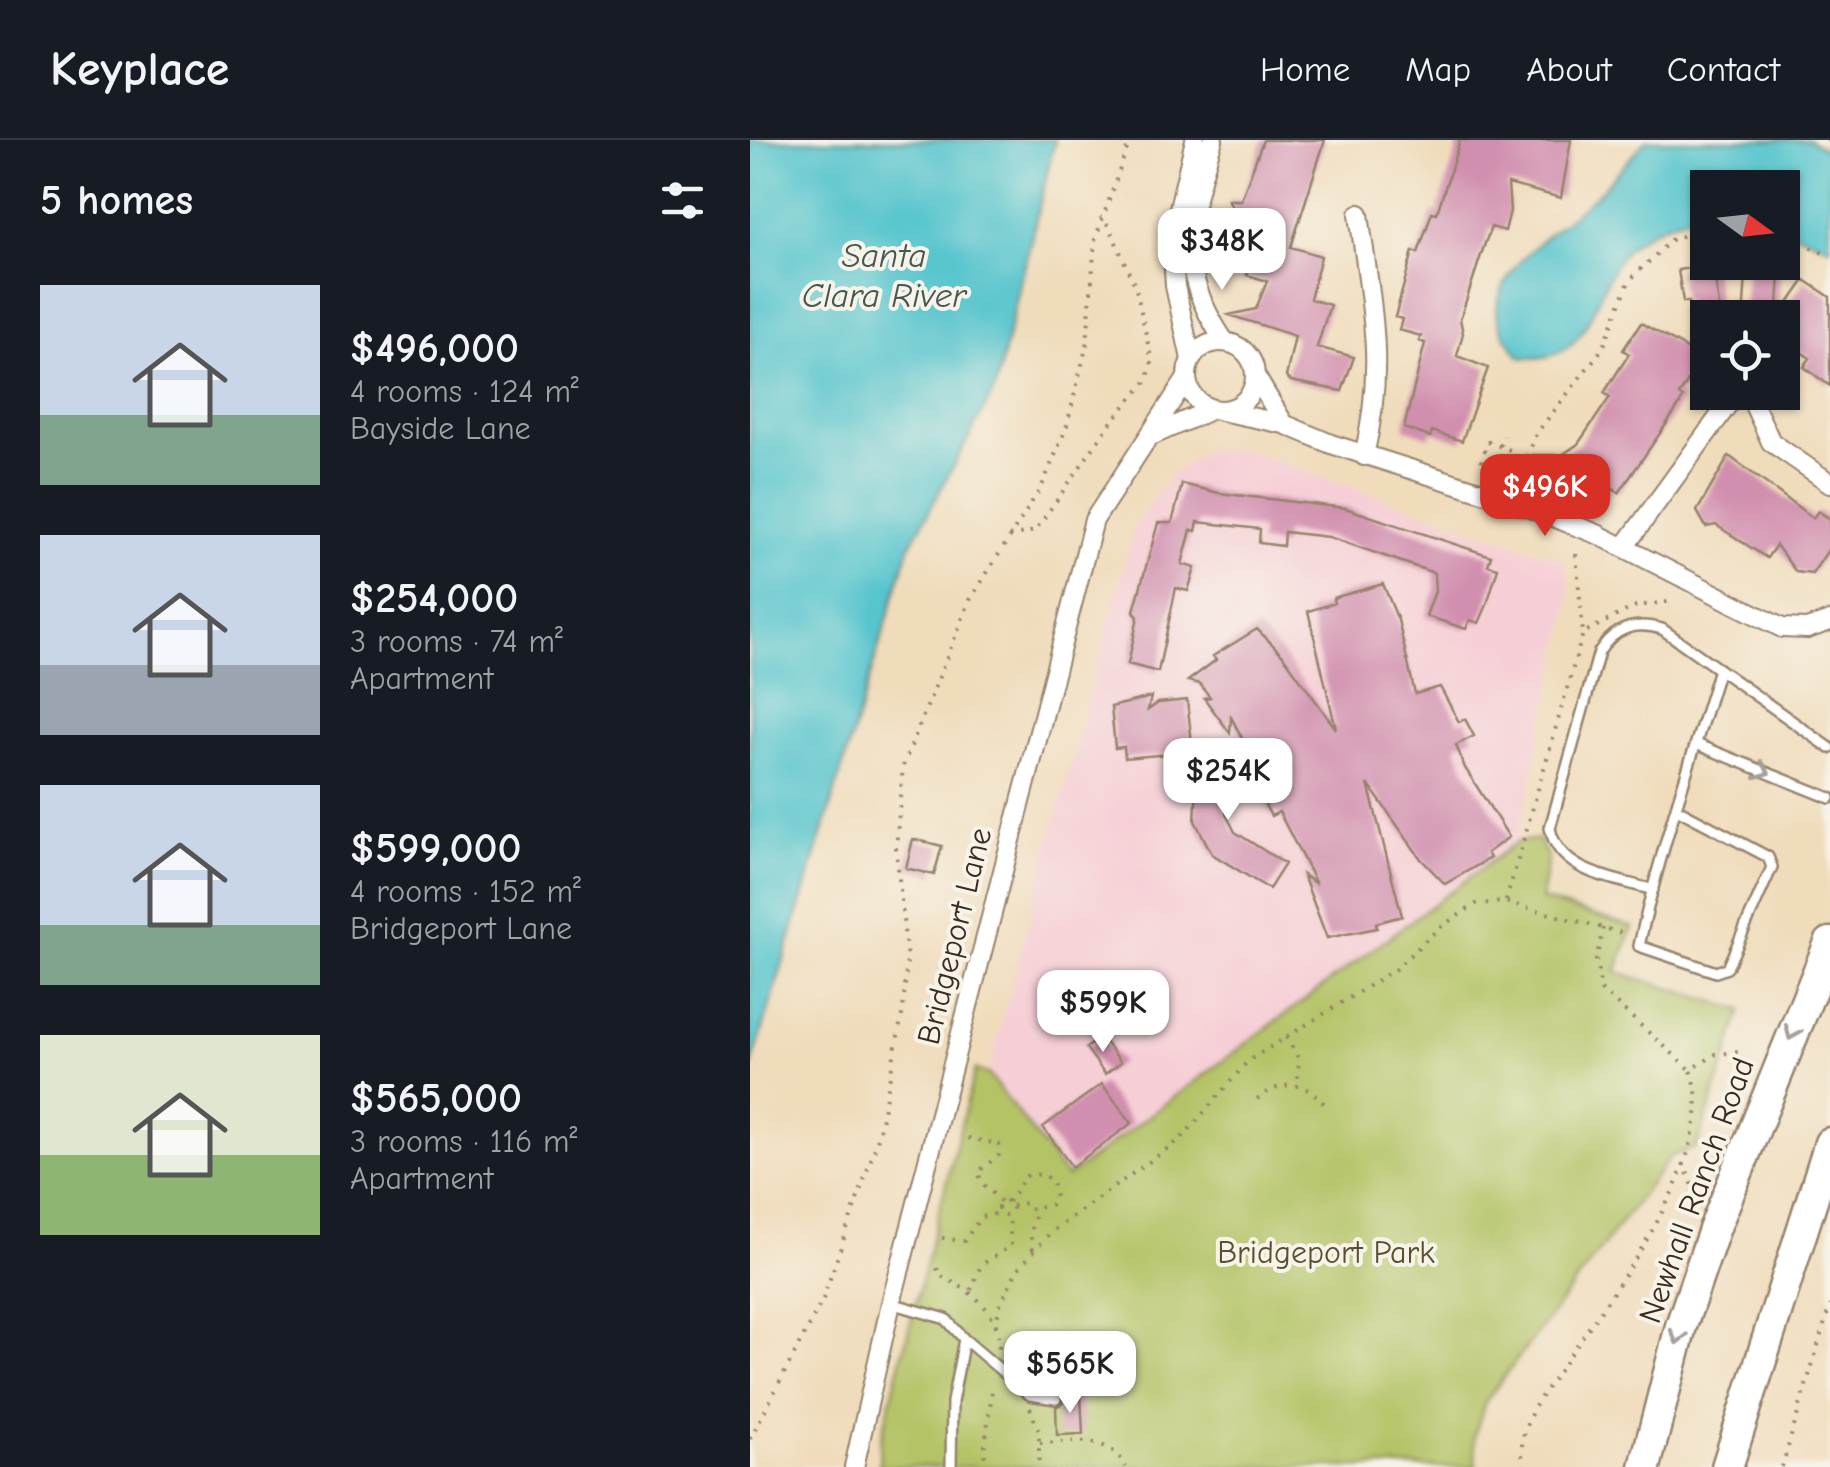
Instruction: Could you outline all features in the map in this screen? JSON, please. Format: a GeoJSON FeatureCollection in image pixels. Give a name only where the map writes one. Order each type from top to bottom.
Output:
{"type":"FeatureCollection","features":[{"type":"Feature","properties":{"kind":"main road","name":"Newhall Ranch Road"},"geometry":{"type":"LineString","coordinates":[[1645,1467],[1681,1326],[1715,1227],[1830,943]]}},
{"type":"Feature","properties":{"kind":"main road"},"geometry":{"type":"LineString","coordinates":[[1727,1467],[1830,1144]]}},
{"type":"Feature","properties":{"kind":"street"},"geometry":{"type":"LineString","coordinates":[[1195,140],[1172,238],[1175,286],[1194,398],[1216,410],[1284,424],[1364,456],[1512,501],[1625,546],[1782,628],[1807,629],[1830,621]]}},
{"type":"Feature","properties":{"kind":"street"},"geometry":{"type":"LineString","coordinates":[[1214,140],[1190,216],[1188,258],[1201,307],[1225,342],[1250,357],[1256,376],[1284,424]]}},
{"type":"Feature","properties":{"kind":"street"},"geometry":{"type":"LineString","coordinates":[[1359,214],[1378,356],[1377,400],[1364,456]]}},
{"type":"Feature","properties":{"kind":"street"},"geometry":{"type":"LineString","coordinates":[[1189,369],[1205,346],[1225,342]]}},
{"type":"Feature","properties":{"kind":"street","name":"Bridgeport Lane"},"geometry":{"type":"LineString","coordinates":[[854,1467],[891,1303],[1094,520],[1151,436],[1189,369]]}},
{"type":"Feature","properties":{"kind":"street"},"geometry":{"type":"LineString","coordinates":[[1151,436],[1216,410],[1242,405],[1256,376]]}},
{"type":"Feature","properties":{"kind":"street"},"geometry":{"type":"LineString","coordinates":[[1625,546],[1724,410]]}},
{"type":"Feature","properties":{"kind":"street"},"geometry":{"type":"LineString","coordinates":[[1756,410],[1771,442],[1830,483]]}},
{"type":"Feature","properties":{"kind":"lane"},"geometry":{"type":"LineString","coordinates":[[1653,890],[1570,863],[1553,842],[1552,814],[1599,652],[1619,630],[1648,625],[1662,629],[1830,748]]}},
{"type":"Feature","properties":{"kind":"lane"},"geometry":{"type":"LineString","coordinates":[[1677,810],[1768,857],[1772,867],[1727,968],[1716,972],[1639,946],[1653,890],[1696,744],[1719,670]]}},
{"type":"Feature","properties":{"kind":"lane"},"geometry":{"type":"LineString","coordinates":[[1696,744],[1830,798]]}},
{"type":"Feature","properties":{"kind":"lane"},"geometry":{"type":"LineString","coordinates":[[891,1303],[946,1319],[964,1340],[1030,1395],[1056,1399]]}},
{"type":"Feature","properties":{"kind":"lane"},"geometry":{"type":"LineString","coordinates":[[951,1467],[952,1402],[964,1340]]}},
{"type":"Feature","properties":{"kind":"path"},"geometry":{"type":"LineString","coordinates":[[750,1440],[823,1298],[877,1142],[906,976],[906,933],[896,848],[904,766],[970,600],[1042,486],[1071,411],[1087,344],[1100,218],[1130,140]]}},
{"type":"Feature","properties":{"kind":"path"},"geometry":{"type":"LineString","coordinates":[[1007,536],[1035,531],[1113,420],[1147,381],[1153,352],[1140,305],[1109,226],[1100,218]]}},
{"type":"Feature","properties":{"kind":"path"},"geometry":{"type":"LineString","coordinates":[[1520,476],[1536,434],[1604,348],[1629,281],[1672,239],[1690,234]]}},
{"type":"Feature","properties":{"kind":"path"},"geometry":{"type":"LineString","coordinates":[[1800,242],[1830,256]]}},
{"type":"Feature","properties":{"kind":"path"},"geometry":{"type":"LineString","coordinates":[[1500,446],[1504,436]]}},
{"type":"Feature","properties":{"kind":"path"},"geometry":{"type":"LineString","coordinates":[[1481,462],[1488,442],[1510,450],[1504,469]]}},
{"type":"Feature","properties":{"kind":"path"},"geometry":{"type":"LineString","coordinates":[[1576,554],[1583,633]]}},
{"type":"Feature","properties":{"kind":"path"},"geometry":{"type":"LineString","coordinates":[[996,1326],[1006,1290],[1033,1250],[1071,1216],[1182,1138],[1248,1061],[1394,970],[1439,928],[1476,904],[1506,902],[1640,938]]}},
{"type":"Feature","properties":{"kind":"path"},"geometry":{"type":"LineString","coordinates":[[1524,1467],[1521,1439],[1525,1423],[1645,1242],[1683,1163],[1699,1100],[1691,1070],[1602,990],[1596,960],[1604,928]]}},
{"type":"Feature","properties":{"kind":"path"},"geometry":{"type":"LineString","coordinates":[[1286,1037],[1299,1059],[1296,1084]]}},
{"type":"Feature","properties":{"kind":"path"},"geometry":{"type":"LineString","coordinates":[[1691,1070],[1716,1054],[1739,1052]]}},
{"type":"Feature","properties":{"kind":"path"},"geometry":{"type":"LineString","coordinates":[[1257,1098],[1272,1087],[1296,1084],[1315,1094],[1327,1108]]}},
{"type":"Feature","properties":{"kind":"path"},"geometry":{"type":"LineString","coordinates":[[968,1138],[999,1144],[999,1155],[978,1172],[982,1182],[1007,1203],[1010,1246],[981,1265],[971,1292]]}},
{"type":"Feature","properties":{"kind":"path"},"geometry":{"type":"LineString","coordinates":[[1683,1163],[1694,1188]]}},
{"type":"Feature","properties":{"kind":"path"},"geometry":{"type":"LineString","coordinates":[[1000,1213],[1007,1203],[1026,1176],[1042,1174],[1052,1181],[1055,1198],[1050,1206],[1033,1209],[1022,1202],[1007,1203]]}},
{"type":"Feature","properties":{"kind":"path"},"geometry":{"type":"LineString","coordinates":[[1033,1209],[1033,1250]]}},
{"type":"Feature","properties":{"kind":"path"},"geometry":{"type":"LineString","coordinates":[[942,1238],[964,1240],[981,1217],[1009,1214]]}},
{"type":"Feature","properties":{"kind":"path"},"geometry":{"type":"LineString","coordinates":[[1782,1467],[1830,1304]]}},
{"type":"Feature","properties":{"kind":"path"},"geometry":{"type":"LineString","coordinates":[[1040,1443],[1101,1444],[1115,1452],[1126,1467]]}},
{"type":"Feature","properties":{"kind":"shaded area"},"geometry":{"type":"Polygon","coordinates":[[[1238,448],[1563,560],[1570,586],[1569,610],[1517,842],[1067,1178],[988,1074],[1134,528],[1170,476],[1206,449],[1238,448]]]}},
{"type":"Feature","properties":{"kind":"green space","name":"Bridgeport Park"},"geometry":{"type":"Polygon","coordinates":[[[1539,839],[1548,858],[1541,900],[1633,927],[1616,972],[1742,1010],[1697,1147],[1671,1156],[1485,1402],[1474,1437],[1476,1467],[879,1467],[880,1443],[975,1070],[988,1074],[1067,1177],[1517,842],[1539,839]]]}},
{"type":"Feature","properties":{"kind":"water","name":"Santa Clara River"},"geometry":{"type":"Polygon","coordinates":[[[750,140],[1055,140],[995,389],[909,548],[750,1072],[750,140]]]}},
{"type":"Feature","properties":{"kind":"water"},"geometry":{"type":"Polygon","coordinates":[[[1646,140],[1809,140],[1830,153],[1830,247],[1800,235],[1800,170],[1690,170],[1690,217],[1659,227],[1628,248],[1610,273],[1575,341],[1543,357],[1520,357],[1497,316],[1502,290],[1524,257],[1604,187],[1646,140]]]}},
{"type":"Feature","properties":{"kind":"building"},"geometry":{"type":"Polygon","coordinates":[[[1263,140],[1325,140],[1291,247],[1321,256],[1310,299],[1330,305],[1317,347],[1354,357],[1342,391],[1291,381],[1286,377],[1295,336],[1229,315],[1256,309],[1267,281],[1247,275],[1260,234],[1232,225],[1236,213],[1228,200],[1241,200],[1263,140]]]}},
{"type":"Feature","properties":{"kind":"building"},"geometry":{"type":"Polygon","coordinates":[[[1460,140],[1571,140],[1561,198],[1508,184],[1510,211],[1505,231],[1491,227],[1483,249],[1460,319],[1463,333],[1457,356],[1488,368],[1462,441],[1432,431],[1430,437],[1404,428],[1425,343],[1419,341],[1421,336],[1399,330],[1402,319],[1395,317],[1413,251],[1418,253],[1432,212],[1437,213],[1460,140]]]}},
{"type":"Feature","properties":{"kind":"building"},"geometry":{"type":"Polygon","coordinates":[[[1689,268],[1690,280],[1715,280],[1718,300],[1690,300],[1690,308],[1689,302],[1683,302],[1678,270],[1689,268]]]}},
{"type":"Feature","properties":{"kind":"building"},"geometry":{"type":"Polygon","coordinates":[[[1746,280],[1780,280],[1778,300],[1744,300],[1746,280]]]}},
{"type":"Feature","properties":{"kind":"building"},"geometry":{"type":"Polygon","coordinates":[[[1805,280],[1830,297],[1830,386],[1804,367],[1810,358],[1800,351],[1800,300],[1791,300],[1805,280]]]}},
{"type":"Feature","properties":{"kind":"building"},"geometry":{"type":"Polygon","coordinates":[[[1641,323],[1690,351],[1690,378],[1679,395],[1683,398],[1678,407],[1619,493],[1612,488],[1606,497],[1536,455],[1562,455],[1578,444],[1610,397],[1604,393],[1629,354],[1623,350],[1641,323]]]}},
{"type":"Feature","properties":{"kind":"building"},"geometry":{"type":"Polygon","coordinates":[[[1729,456],[1813,518],[1818,511],[1830,519],[1830,547],[1812,574],[1796,572],[1776,545],[1767,558],[1716,525],[1706,527],[1697,511],[1729,456]]]}},
{"type":"Feature","properties":{"kind":"building"},"geometry":{"type":"Polygon","coordinates":[[[1182,484],[1219,493],[1345,508],[1491,556],[1488,565],[1498,568],[1486,607],[1479,623],[1470,620],[1466,629],[1426,616],[1435,591],[1434,573],[1329,537],[1284,532],[1283,546],[1259,543],[1260,529],[1198,522],[1196,531],[1191,530],[1182,564],[1195,568],[1188,591],[1176,588],[1158,672],[1128,664],[1138,617],[1134,611],[1158,523],[1172,523],[1182,484]]]}},
{"type":"Feature","properties":{"kind":"building"},"geometry":{"type":"Polygon","coordinates":[[[1383,584],[1398,620],[1415,694],[1440,687],[1459,722],[1465,719],[1474,736],[1456,745],[1465,768],[1509,837],[1487,853],[1490,858],[1445,884],[1421,859],[1368,784],[1402,916],[1376,923],[1377,928],[1327,938],[1303,875],[1316,884],[1279,812],[1271,816],[1259,794],[1269,789],[1231,717],[1230,733],[1204,698],[1210,697],[1200,684],[1188,681],[1216,660],[1213,656],[1257,629],[1282,654],[1336,729],[1308,611],[1334,603],[1333,598],[1383,584]]]}},
{"type":"Feature","properties":{"kind":"building"},"geometry":{"type":"Polygon","coordinates":[[[1151,697],[1148,710],[1158,703],[1187,700],[1193,752],[1125,758],[1124,747],[1115,748],[1111,707],[1151,697]]]}},
{"type":"Feature","properties":{"kind":"building"},"geometry":{"type":"Polygon","coordinates":[[[1199,751],[1229,753],[1226,814],[1235,832],[1285,864],[1269,889],[1212,854],[1195,821],[1199,751]]]}},
{"type":"Feature","properties":{"kind":"building"},"geometry":{"type":"Polygon","coordinates":[[[913,839],[942,846],[934,875],[906,868],[913,839]]]}},
{"type":"Feature","properties":{"kind":"building"},"geometry":{"type":"Polygon","coordinates":[[[1101,1037],[1121,1062],[1105,1074],[1086,1048],[1101,1037]]]}},
{"type":"Feature","properties":{"kind":"building"},"geometry":{"type":"Polygon","coordinates":[[[1102,1084],[1132,1123],[1072,1167],[1043,1127],[1102,1084]]]}},
{"type":"Feature","properties":{"kind":"building"},"geometry":{"type":"Polygon","coordinates":[[[1081,1395],[1083,1434],[1057,1435],[1056,1407],[1063,1403],[1063,1396],[1081,1395]]]}}]}
